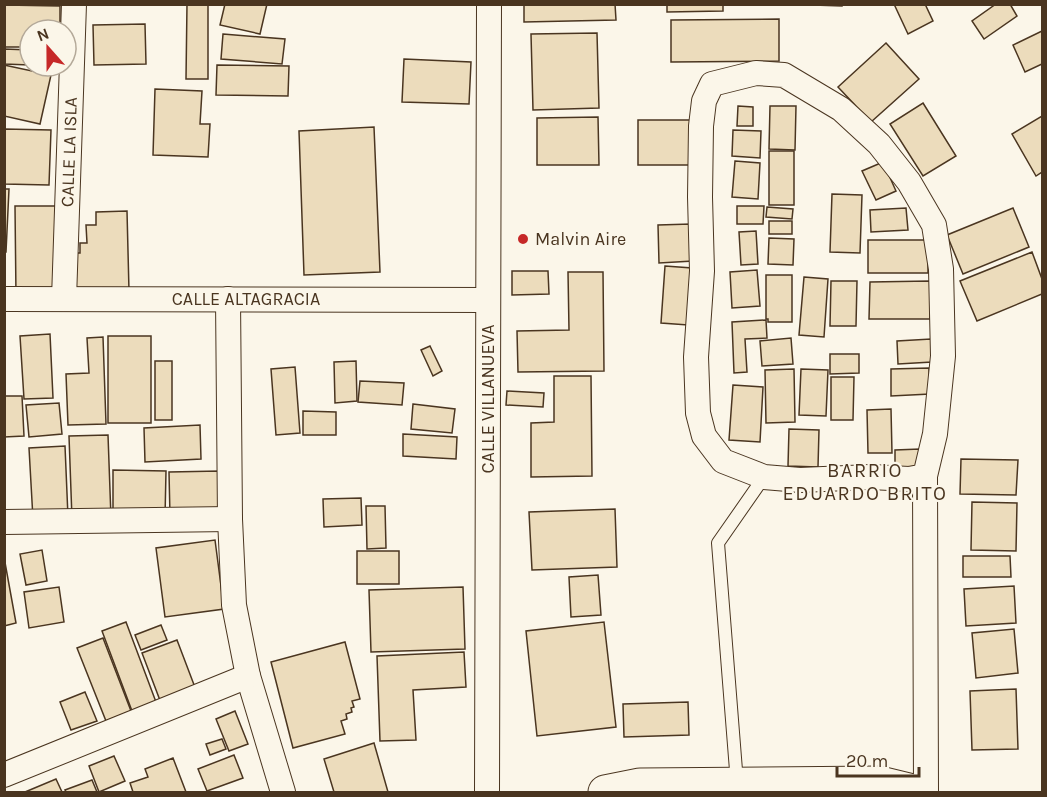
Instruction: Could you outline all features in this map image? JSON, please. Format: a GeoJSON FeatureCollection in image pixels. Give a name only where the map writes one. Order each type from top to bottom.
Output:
{"type":"FeatureCollection","features":[{"type":"Feature","properties":{"kind":"street","name":"CALLE LA ISLA"},"geometry":{"type":"LineString","coordinates":[[64,299],[74,4]]}},
{"type":"Feature","properties":{"kind":"street","name":"CALLE VILLANUEVA"},"geometry":{"type":"LineString","coordinates":[[486,792],[489,4]]}},
{"type":"Feature","properties":{"kind":"street"},"geometry":{"type":"LineString","coordinates":[[925,476],[909,479],[871,477],[800,480],[764,477],[723,461],[704,436],[698,413],[696,357],[702,271],[701,126],[704,101],[712,84],[756,73],[784,75],[841,110],[879,144],[903,174],[934,225],[941,269],[943,356],[935,434],[925,476],[926,792]]}},
{"type":"Feature","properties":{"kind":"street","name":"CALLE ALTAGRACIA"},"geometry":{"type":"LineString","coordinates":[[4,299],[488,300]]}},
{"type":"Feature","properties":{"kind":"street"},"geometry":{"type":"LineString","coordinates":[[228,299],[230,519],[234,605],[248,676],[283,792]]}},
{"type":"Feature","properties":{"kind":"street"},"geometry":{"type":"LineString","coordinates":[[4,522],[230,519]]}},
{"type":"Feature","properties":{"kind":"street"},"geometry":{"type":"LineString","coordinates":[[4,775],[248,676]]}},
{"type":"Feature","properties":{"kind":"street"},"geometry":{"type":"LineString","coordinates":[[605,792],[640,785],[880,783],[917,792]]}},
{"type":"Feature","properties":{"kind":"lane"},"geometry":{"type":"LineString","coordinates":[[737,784],[718,543],[764,477]]}},
{"type":"Feature","properties":{"kind":"building"},"geometry":{"type":"Polygon","coordinates":[[[187,4],[208,4],[208,79],[186,79],[187,4]]]}},
{"type":"Feature","properties":{"kind":"building"},"geometry":{"type":"Polygon","coordinates":[[[225,4],[267,4],[260,34],[220,25],[225,4]]]}},
{"type":"Feature","properties":{"kind":"building"},"geometry":{"type":"Polygon","coordinates":[[[524,4],[615,4],[616,20],[524,22],[524,4]]]}},
{"type":"Feature","properties":{"kind":"building"},"geometry":{"type":"Polygon","coordinates":[[[667,4],[723,4],[723,11],[667,12],[667,4]]]}},
{"type":"Feature","properties":{"kind":"building"},"geometry":{"type":"Polygon","coordinates":[[[783,4],[842,4],[842,6],[783,4]]]}},
{"type":"Feature","properties":{"kind":"building"},"geometry":{"type":"Polygon","coordinates":[[[894,4],[925,4],[933,21],[908,34],[894,4]]]}},
{"type":"Feature","properties":{"kind":"building"},"geometry":{"type":"Polygon","coordinates":[[[996,4],[1010,4],[1017,16],[984,39],[972,21],[996,4]]]}},
{"type":"Feature","properties":{"kind":"building"},"geometry":{"type":"Polygon","coordinates":[[[4,5],[60,6],[60,18],[18,18],[18,47],[4,47],[4,5]]]}},
{"type":"Feature","properties":{"kind":"building"},"geometry":{"type":"Polygon","coordinates":[[[779,19],[779,61],[671,62],[671,20],[779,19]]]}},
{"type":"Feature","properties":{"kind":"building"},"geometry":{"type":"Polygon","coordinates":[[[145,24],[146,64],[94,65],[93,25],[145,24]]]}},
{"type":"Feature","properties":{"kind":"building"},"geometry":{"type":"Polygon","coordinates":[[[1042,31],[1042,64],[1025,72],[1013,45],[1042,31]]]}},
{"type":"Feature","properties":{"kind":"building"},"geometry":{"type":"Polygon","coordinates":[[[597,33],[599,108],[533,110],[531,34],[597,33]]]}},
{"type":"Feature","properties":{"kind":"building"},"geometry":{"type":"Polygon","coordinates":[[[223,34],[285,39],[282,64],[221,59],[223,34]]]}},
{"type":"Feature","properties":{"kind":"building"},"geometry":{"type":"Polygon","coordinates":[[[886,43],[919,79],[871,122],[838,87],[886,43]]]}},
{"type":"Feature","properties":{"kind":"building"},"geometry":{"type":"Polygon","coordinates":[[[4,49],[18,50],[18,65],[4,64],[4,49]]]}},
{"type":"Feature","properties":{"kind":"building"},"geometry":{"type":"Polygon","coordinates":[[[404,59],[471,62],[469,104],[402,102],[404,59]]]}},
{"type":"Feature","properties":{"kind":"building"},"geometry":{"type":"Polygon","coordinates":[[[4,65],[18,68],[18,78],[50,78],[40,124],[4,116],[4,65]]]}},
{"type":"Feature","properties":{"kind":"building"},"geometry":{"type":"Polygon","coordinates":[[[217,65],[289,66],[288,96],[216,95],[217,65]]]}},
{"type":"Feature","properties":{"kind":"building"},"geometry":{"type":"Polygon","coordinates":[[[155,89],[202,91],[200,124],[210,124],[208,157],[153,155],[155,89]]]}},
{"type":"Feature","properties":{"kind":"building"},"geometry":{"type":"Polygon","coordinates":[[[923,103],[956,156],[923,176],[890,124],[923,103]]]}},
{"type":"Feature","properties":{"kind":"building"},"geometry":{"type":"Polygon","coordinates":[[[738,106],[753,107],[753,126],[737,126],[738,106]]]}},
{"type":"Feature","properties":{"kind":"building"},"geometry":{"type":"Polygon","coordinates":[[[770,106],[796,106],[795,150],[769,149],[770,106]]]}},
{"type":"Feature","properties":{"kind":"building"},"geometry":{"type":"Polygon","coordinates":[[[1042,116],[1042,172],[1036,176],[1012,134],[1042,116]]]}},
{"type":"Feature","properties":{"kind":"building"},"geometry":{"type":"Polygon","coordinates":[[[598,117],[599,165],[537,165],[537,118],[598,117]]]}},
{"type":"Feature","properties":{"kind":"building"},"geometry":{"type":"Polygon","coordinates":[[[638,120],[690,120],[691,165],[638,165],[638,120]]]}},
{"type":"Feature","properties":{"kind":"building"},"geometry":{"type":"Polygon","coordinates":[[[374,127],[380,272],[304,275],[299,131],[374,127]]]}},
{"type":"Feature","properties":{"kind":"building"},"geometry":{"type":"Polygon","coordinates":[[[4,129],[51,130],[49,185],[4,184],[4,129]]]}},
{"type":"Feature","properties":{"kind":"building"},"geometry":{"type":"Polygon","coordinates":[[[733,130],[761,131],[760,158],[732,156],[733,130]]]}},
{"type":"Feature","properties":{"kind":"building"},"geometry":{"type":"Polygon","coordinates":[[[769,151],[794,151],[794,205],[769,205],[769,151]]]}},
{"type":"Feature","properties":{"kind":"building"},"geometry":{"type":"Polygon","coordinates":[[[735,161],[760,163],[758,199],[732,197],[735,161]]]}},
{"type":"Feature","properties":{"kind":"building"},"geometry":{"type":"Polygon","coordinates":[[[883,162],[896,191],[876,200],[862,171],[883,162]]]}},
{"type":"Feature","properties":{"kind":"building"},"geometry":{"type":"Polygon","coordinates":[[[4,189],[9,189],[6,252],[4,252],[4,189]]]}},
{"type":"Feature","properties":{"kind":"building"},"geometry":{"type":"Polygon","coordinates":[[[832,194],[862,195],[860,253],[830,252],[832,194]]]}},
{"type":"Feature","properties":{"kind":"building"},"geometry":{"type":"Polygon","coordinates":[[[15,206],[58,206],[58,296],[16,296],[15,206]]]}},
{"type":"Feature","properties":{"kind":"building"},"geometry":{"type":"Polygon","coordinates":[[[737,206],[764,206],[763,224],[737,224],[737,206]]]}},
{"type":"Feature","properties":{"kind":"building"},"geometry":{"type":"Polygon","coordinates":[[[767,207],[793,209],[792,219],[766,217],[767,207]]]}},
{"type":"Feature","properties":{"kind":"building"},"geometry":{"type":"Polygon","coordinates":[[[906,208],[908,230],[871,232],[870,210],[906,208]]]}},
{"type":"Feature","properties":{"kind":"building"},"geometry":{"type":"Polygon","coordinates":[[[1013,208],[1029,247],[963,274],[947,235],[1013,208]]]}},
{"type":"Feature","properties":{"kind":"building"},"geometry":{"type":"Polygon","coordinates":[[[127,211],[129,291],[72,293],[71,253],[80,253],[80,243],[87,243],[86,225],[96,225],[96,212],[127,211]]]}},
{"type":"Feature","properties":{"kind":"building"},"geometry":{"type":"Polygon","coordinates":[[[769,221],[792,221],[792,234],[769,234],[769,221]]]}},
{"type":"Feature","properties":{"kind":"building"},"geometry":{"type":"Polygon","coordinates":[[[691,224],[693,261],[659,263],[658,225],[691,224]]]}},
{"type":"Feature","properties":{"kind":"building"},"geometry":{"type":"Polygon","coordinates":[[[756,231],[758,264],[741,265],[739,232],[756,231]]]}},
{"type":"Feature","properties":{"kind":"building"},"geometry":{"type":"Polygon","coordinates":[[[769,238],[794,239],[793,265],[768,264],[769,238]]]}},
{"type":"Feature","properties":{"kind":"building"},"geometry":{"type":"Polygon","coordinates":[[[868,240],[928,240],[928,273],[868,273],[868,240]]]}},
{"type":"Feature","properties":{"kind":"building"},"geometry":{"type":"Polygon","coordinates":[[[1032,252],[1042,279],[1042,294],[977,321],[960,281],[1032,252]]]}},
{"type":"Feature","properties":{"kind":"building"},"geometry":{"type":"Polygon","coordinates":[[[665,266],[692,268],[688,325],[661,323],[665,266]]]}},
{"type":"Feature","properties":{"kind":"building"},"geometry":{"type":"Polygon","coordinates":[[[757,270],[760,306],[732,308],[730,272],[757,270]]]}},
{"type":"Feature","properties":{"kind":"building"},"geometry":{"type":"Polygon","coordinates":[[[512,271],[548,271],[549,294],[512,295],[512,271]]]}},
{"type":"Feature","properties":{"kind":"building"},"geometry":{"type":"Polygon","coordinates":[[[568,272],[603,272],[604,371],[518,372],[517,331],[569,330],[568,272]]]}},
{"type":"Feature","properties":{"kind":"building"},"geometry":{"type":"Polygon","coordinates":[[[766,275],[792,275],[792,322],[768,322],[766,319],[766,275]]]}},
{"type":"Feature","properties":{"kind":"building"},"geometry":{"type":"Polygon","coordinates":[[[804,277],[828,279],[824,337],[799,335],[804,277]]]}},
{"type":"Feature","properties":{"kind":"building"},"geometry":{"type":"Polygon","coordinates":[[[831,281],[857,281],[856,326],[830,326],[831,281]]]}},
{"type":"Feature","properties":{"kind":"building"},"geometry":{"type":"Polygon","coordinates":[[[930,281],[930,319],[869,319],[870,282],[930,281]]]}},
{"type":"Feature","properties":{"kind":"building"},"geometry":{"type":"Polygon","coordinates":[[[766,320],[767,338],[745,339],[747,372],[734,373],[732,322],[766,320]]]}},
{"type":"Feature","properties":{"kind":"building"},"geometry":{"type":"Polygon","coordinates":[[[50,334],[53,398],[24,399],[20,336],[50,334]]]}},
{"type":"Feature","properties":{"kind":"building"},"geometry":{"type":"Polygon","coordinates":[[[108,336],[151,336],[151,423],[108,423],[108,336]]]}},
{"type":"Feature","properties":{"kind":"building"},"geometry":{"type":"Polygon","coordinates":[[[103,337],[106,424],[68,425],[66,374],[89,373],[87,338],[103,337]]]}},
{"type":"Feature","properties":{"kind":"building"},"geometry":{"type":"Polygon","coordinates":[[[791,338],[793,364],[762,366],[760,341],[791,338]]]}},
{"type":"Feature","properties":{"kind":"building"},"geometry":{"type":"Polygon","coordinates":[[[931,339],[932,362],[898,364],[897,341],[931,339]]]}},
{"type":"Feature","properties":{"kind":"building"},"geometry":{"type":"Polygon","coordinates":[[[430,346],[442,371],[433,376],[421,350],[430,346]]]}},
{"type":"Feature","properties":{"kind":"building"},"geometry":{"type":"Polygon","coordinates":[[[830,354],[859,354],[859,373],[830,374],[830,354]]]}},
{"type":"Feature","properties":{"kind":"building"},"geometry":{"type":"Polygon","coordinates":[[[155,361],[172,361],[172,420],[155,420],[155,361]]]}},
{"type":"Feature","properties":{"kind":"building"},"geometry":{"type":"Polygon","coordinates":[[[356,361],[357,401],[335,403],[334,362],[356,361]]]}},
{"type":"Feature","properties":{"kind":"building"},"geometry":{"type":"Polygon","coordinates":[[[295,367],[300,433],[276,435],[271,369],[295,367]]]}},
{"type":"Feature","properties":{"kind":"building"},"geometry":{"type":"Polygon","coordinates":[[[929,368],[930,394],[891,396],[891,369],[929,368]]]}},
{"type":"Feature","properties":{"kind":"building"},"geometry":{"type":"Polygon","coordinates":[[[794,369],[795,422],[766,423],[765,370],[794,369]]]}},
{"type":"Feature","properties":{"kind":"building"},"geometry":{"type":"Polygon","coordinates":[[[801,369],[828,370],[826,416],[799,415],[801,369]]]}},
{"type":"Feature","properties":{"kind":"building"},"geometry":{"type":"Polygon","coordinates":[[[554,376],[591,376],[592,476],[531,477],[531,423],[554,422],[554,376]]]}},
{"type":"Feature","properties":{"kind":"building"},"geometry":{"type":"Polygon","coordinates":[[[831,377],[854,377],[853,420],[831,420],[831,377]]]}},
{"type":"Feature","properties":{"kind":"building"},"geometry":{"type":"Polygon","coordinates":[[[360,381],[404,383],[402,405],[358,402],[360,381]]]}},
{"type":"Feature","properties":{"kind":"building"},"geometry":{"type":"Polygon","coordinates":[[[733,385],[763,387],[760,442],[729,440],[733,385]]]}},
{"type":"Feature","properties":{"kind":"building"},"geometry":{"type":"Polygon","coordinates":[[[507,391],[544,393],[543,407],[506,405],[507,391]]]}},
{"type":"Feature","properties":{"kind":"building"},"geometry":{"type":"Polygon","coordinates":[[[4,396],[22,396],[24,436],[4,437],[4,396]]]}},
{"type":"Feature","properties":{"kind":"building"},"geometry":{"type":"Polygon","coordinates":[[[59,403],[62,434],[29,437],[26,405],[59,403]]]}},
{"type":"Feature","properties":{"kind":"building"},"geometry":{"type":"Polygon","coordinates":[[[413,404],[455,409],[452,433],[411,429],[413,404]]]}},
{"type":"Feature","properties":{"kind":"building"},"geometry":{"type":"Polygon","coordinates":[[[891,409],[892,453],[868,453],[867,410],[891,409]]]}},
{"type":"Feature","properties":{"kind":"building"},"geometry":{"type":"Polygon","coordinates":[[[303,411],[336,412],[336,435],[303,435],[303,411]]]}},
{"type":"Feature","properties":{"kind":"building"},"geometry":{"type":"Polygon","coordinates":[[[200,425],[201,459],[145,462],[144,428],[200,425]]]}},
{"type":"Feature","properties":{"kind":"building"},"geometry":{"type":"Polygon","coordinates":[[[789,429],[819,430],[818,467],[788,466],[789,429]]]}},
{"type":"Feature","properties":{"kind":"building"},"geometry":{"type":"Polygon","coordinates":[[[403,434],[457,437],[456,459],[403,456],[403,434]]]}},
{"type":"Feature","properties":{"kind":"building"},"geometry":{"type":"Polygon","coordinates":[[[108,435],[111,518],[72,519],[69,436],[108,435]]]}},
{"type":"Feature","properties":{"kind":"building"},"geometry":{"type":"Polygon","coordinates":[[[65,446],[68,517],[33,519],[29,448],[65,446]]]}},
{"type":"Feature","properties":{"kind":"building"},"geometry":{"type":"Polygon","coordinates":[[[920,449],[921,467],[895,469],[895,450],[920,449]]]}},
{"type":"Feature","properties":{"kind":"building"},"geometry":{"type":"Polygon","coordinates":[[[961,459],[1018,460],[1016,495],[960,494],[961,459]]]}},
{"type":"Feature","properties":{"kind":"building"},"geometry":{"type":"Polygon","coordinates":[[[113,470],[166,471],[165,518],[113,517],[113,470]]]}},
{"type":"Feature","properties":{"kind":"building"},"geometry":{"type":"Polygon","coordinates":[[[220,471],[221,515],[170,516],[169,472],[220,471]]]}},
{"type":"Feature","properties":{"kind":"building"},"geometry":{"type":"Polygon","coordinates":[[[361,498],[362,525],[324,527],[323,499],[361,498]]]}},
{"type":"Feature","properties":{"kind":"building"},"geometry":{"type":"Polygon","coordinates":[[[972,502],[1017,503],[1016,551],[971,550],[972,502]]]}},
{"type":"Feature","properties":{"kind":"building"},"geometry":{"type":"Polygon","coordinates":[[[366,506],[385,506],[386,548],[367,549],[366,506]]]}},
{"type":"Feature","properties":{"kind":"building"},"geometry":{"type":"Polygon","coordinates":[[[615,509],[617,567],[532,570],[529,512],[615,509]]]}},
{"type":"Feature","properties":{"kind":"building"},"geometry":{"type":"Polygon","coordinates":[[[215,540],[224,609],[165,617],[156,548],[215,540]]]}},
{"type":"Feature","properties":{"kind":"building"},"geometry":{"type":"Polygon","coordinates":[[[42,550],[47,581],[26,585],[20,554],[42,550]]]}},
{"type":"Feature","properties":{"kind":"building"},"geometry":{"type":"Polygon","coordinates":[[[357,551],[399,551],[399,584],[357,584],[357,551]]]}},
{"type":"Feature","properties":{"kind":"building"},"geometry":{"type":"Polygon","coordinates":[[[963,556],[1010,556],[1011,577],[963,577],[963,556]]]}},
{"type":"Feature","properties":{"kind":"building"},"geometry":{"type":"Polygon","coordinates":[[[4,557],[16,623],[4,626],[4,557]]]}},
{"type":"Feature","properties":{"kind":"building"},"geometry":{"type":"Polygon","coordinates":[[[598,575],[601,615],[571,617],[569,577],[598,575]]]}},
{"type":"Feature","properties":{"kind":"building"},"geometry":{"type":"Polygon","coordinates":[[[1014,586],[1016,623],[966,626],[964,589],[1014,586]]]}},
{"type":"Feature","properties":{"kind":"building"},"geometry":{"type":"Polygon","coordinates":[[[59,587],[64,622],[29,628],[24,592],[59,587]]]}},
{"type":"Feature","properties":{"kind":"building"},"geometry":{"type":"Polygon","coordinates":[[[463,587],[465,649],[371,652],[369,590],[463,587]]]}},
{"type":"Feature","properties":{"kind":"building"},"geometry":{"type":"Polygon","coordinates":[[[126,622],[156,702],[132,711],[102,631],[126,622]]]}},
{"type":"Feature","properties":{"kind":"building"},"geometry":{"type":"Polygon","coordinates":[[[604,622],[616,727],[537,736],[526,631],[604,622]]]}},
{"type":"Feature","properties":{"kind":"building"},"geometry":{"type":"Polygon","coordinates":[[[161,625],[167,640],[141,650],[135,635],[161,625]]]}},
{"type":"Feature","properties":{"kind":"building"},"geometry":{"type":"Polygon","coordinates":[[[1014,629],[1018,673],[976,678],[972,633],[1014,629]]]}},
{"type":"Feature","properties":{"kind":"building"},"geometry":{"type":"Polygon","coordinates":[[[103,638],[131,711],[106,721],[77,648],[103,638]]]}},
{"type":"Feature","properties":{"kind":"building"},"geometry":{"type":"Polygon","coordinates":[[[177,640],[196,690],[161,703],[142,653],[177,640]]]}},
{"type":"Feature","properties":{"kind":"building"},"geometry":{"type":"Polygon","coordinates":[[[345,642],[360,699],[352,701],[354,707],[351,708],[352,712],[346,714],[347,719],[341,721],[345,734],[293,748],[271,662],[345,642]]]}},
{"type":"Feature","properties":{"kind":"building"},"geometry":{"type":"Polygon","coordinates":[[[464,652],[466,687],[413,690],[416,740],[380,741],[377,656],[464,652]]]}},
{"type":"Feature","properties":{"kind":"building"},"geometry":{"type":"Polygon","coordinates":[[[1016,689],[1018,749],[972,750],[970,691],[1016,689]]]}},
{"type":"Feature","properties":{"kind":"building"},"geometry":{"type":"Polygon","coordinates":[[[85,692],[97,721],[71,730],[60,702],[85,692]]]}},
{"type":"Feature","properties":{"kind":"building"},"geometry":{"type":"Polygon","coordinates":[[[688,702],[689,735],[624,737],[623,704],[688,702]]]}},
{"type":"Feature","properties":{"kind":"building"},"geometry":{"type":"Polygon","coordinates":[[[235,711],[248,744],[229,751],[216,719],[235,711]]]}},
{"type":"Feature","properties":{"kind":"building"},"geometry":{"type":"Polygon","coordinates":[[[222,739],[226,749],[210,755],[206,744],[222,739]]]}},
{"type":"Feature","properties":{"kind":"building"},"geometry":{"type":"Polygon","coordinates":[[[374,743],[388,792],[334,792],[324,759],[374,743]]]}},
{"type":"Feature","properties":{"kind":"building"},"geometry":{"type":"Polygon","coordinates":[[[234,755],[243,778],[207,791],[198,769],[234,755]]]}},
{"type":"Feature","properties":{"kind":"building"},"geometry":{"type":"Polygon","coordinates":[[[114,756],[125,781],[99,792],[89,766],[114,756]]]}},
{"type":"Feature","properties":{"kind":"building"},"geometry":{"type":"Polygon","coordinates":[[[173,758],[186,792],[133,792],[130,783],[148,777],[145,769],[173,758]]]}},
{"type":"Feature","properties":{"kind":"building"},"geometry":{"type":"Polygon","coordinates":[[[56,779],[62,792],[25,792],[56,779]]]}},
{"type":"Feature","properties":{"kind":"building"},"geometry":{"type":"Polygon","coordinates":[[[92,780],[97,792],[66,792],[65,790],[92,780]]]}},
{"type":"Feature","properties":{"kind":"place","name":"Malvin Aire"},"geometry":{"type":"Point","coordinates":[523,239]}},
{"type":"Feature","properties":{"kind":"district","name":"BARRIO EDUARDO BRITO"},"geometry":{"type":"Point","coordinates":[865,482]}}]}
